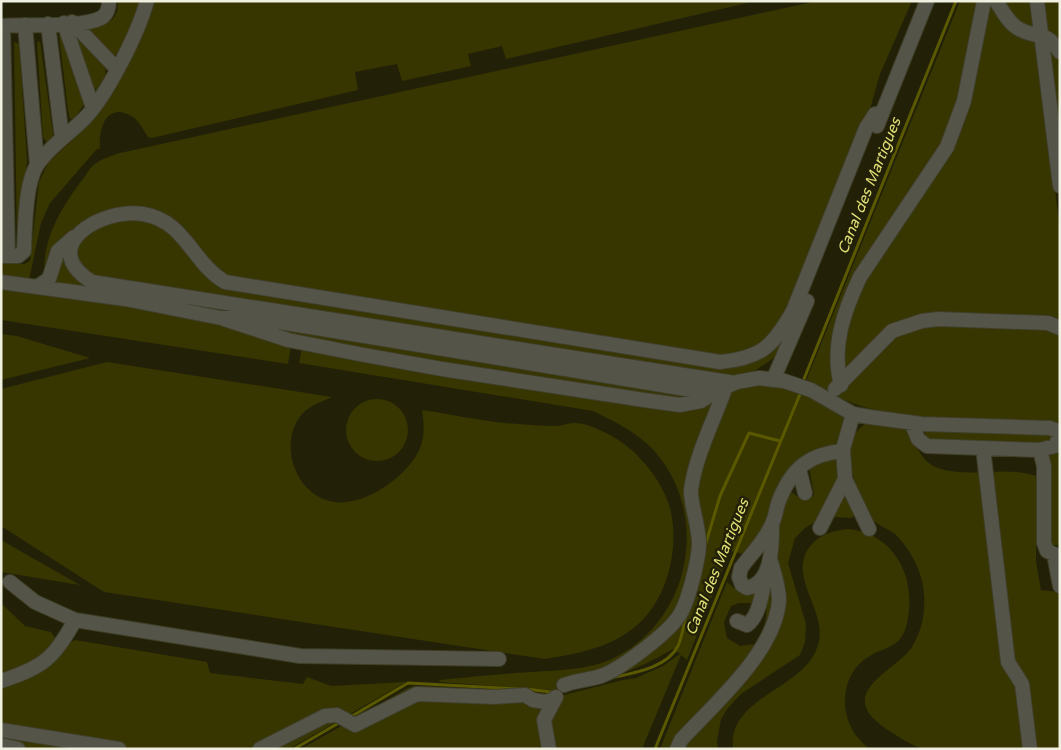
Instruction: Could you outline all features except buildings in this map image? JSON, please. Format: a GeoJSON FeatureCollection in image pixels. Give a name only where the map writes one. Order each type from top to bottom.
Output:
{"type":"FeatureCollection","features":[{"type":"Feature","properties":{"kind":"lane"},"geometry":{"type":"LineString","coordinates":[[25,25],[37,165],[30,189],[24,251],[18,256],[5,256],[2,26],[88,22],[103,17],[108,10],[108,1]]}},
{"type":"Feature","properties":{"kind":"lane"},"geometry":{"type":"LineString","coordinates":[[37,165],[93,108],[143,16],[146,1]]}},
{"type":"Feature","properties":{"kind":"lane"},"geometry":{"type":"LineString","coordinates":[[36,287],[49,279],[58,251],[84,229],[108,217],[123,214],[142,214],[168,222],[181,234],[214,276],[225,282],[720,362],[739,360],[761,352],[778,338],[793,311],[866,128],[876,120],[878,98],[917,1]]}},
{"type":"Feature","properties":{"kind":"lane"},"geometry":{"type":"LineString","coordinates":[[773,380],[802,314],[876,120],[927,1]]}},
{"type":"Feature","properties":{"kind":"lane"},"geometry":{"type":"LineString","coordinates":[[841,385],[836,368],[836,349],[850,299],[860,277],[946,147],[964,101],[984,1]]}},
{"type":"Feature","properties":{"kind":"lane"},"geometry":{"type":"LineString","coordinates":[[996,1],[1010,23],[1021,30],[1041,34],[1052,40],[1060,52]]}},
{"type":"Feature","properties":{"kind":"lane"},"geometry":{"type":"LineString","coordinates":[[1037,1],[1060,186]]}},
{"type":"Feature","properties":{"kind":"lane"},"geometry":{"type":"LineString","coordinates":[[68,23],[116,68]]}},
{"type":"Feature","properties":{"kind":"lane"},"geometry":{"type":"LineString","coordinates":[[68,23],[93,108]]}},
{"type":"Feature","properties":{"kind":"lane"},"geometry":{"type":"LineString","coordinates":[[48,24],[62,138]]}},
{"type":"Feature","properties":{"kind":"lane"},"geometry":{"type":"LineString","coordinates":[[74,237],[70,248],[71,261],[77,272],[92,282],[724,388]]}},
{"type":"Feature","properties":{"kind":"lane"},"geometry":{"type":"LineString","coordinates":[[1,282],[125,299],[221,318],[244,328],[288,340],[442,370],[680,405],[701,401],[724,388],[759,378],[811,390],[853,414],[912,424],[1055,428],[1058,431],[1058,443],[1049,449],[1040,450],[927,446],[918,439],[912,424]]}},
{"type":"Feature","properties":{"kind":"lane"},"geometry":{"type":"LineString","coordinates":[[221,318],[243,316],[724,388]]}},
{"type":"Feature","properties":{"kind":"lane"},"geometry":{"type":"LineString","coordinates":[[824,396],[841,385],[892,331],[922,321],[938,319],[1048,323],[1060,328]]}},
{"type":"Feature","properties":{"kind":"lane"},"geometry":{"type":"LineString","coordinates":[[260,749],[325,716],[337,715],[355,725],[417,694],[480,697],[524,695],[533,700],[545,702],[576,680],[601,676],[639,654],[680,616],[693,579],[699,546],[697,520],[691,492],[697,466],[724,388]]}},
{"type":"Feature","properties":{"kind":"lane"},"geometry":{"type":"LineString","coordinates":[[853,414],[844,451],[845,479],[869,529]]}},
{"type":"Feature","properties":{"kind":"lane"},"geometry":{"type":"LineString","coordinates":[[983,448],[1008,662],[1022,684],[1030,749]]}},
{"type":"Feature","properties":{"kind":"lane"},"geometry":{"type":"LineString","coordinates":[[1040,450],[1044,466],[1044,543],[1047,551],[1054,554],[1060,586]]}},
{"type":"Feature","properties":{"kind":"lane"},"geometry":{"type":"LineString","coordinates":[[677,749],[681,740],[753,660],[767,641],[776,618],[779,598],[770,559],[772,524],[779,500],[788,481],[813,457],[844,451]]}},
{"type":"Feature","properties":{"kind":"lane"},"geometry":{"type":"LineString","coordinates":[[799,469],[805,493]]}},
{"type":"Feature","properties":{"kind":"lane"},"geometry":{"type":"LineString","coordinates":[[820,528],[845,479]]}},
{"type":"Feature","properties":{"kind":"lane"},"geometry":{"type":"LineString","coordinates":[[765,573],[752,587],[742,585],[739,577],[741,568],[772,524]]}},
{"type":"Feature","properties":{"kind":"lane"},"geometry":{"type":"LineString","coordinates":[[737,621],[746,625],[752,621],[763,589],[765,573],[770,559]]}},
{"type":"Feature","properties":{"kind":"lane"},"geometry":{"type":"LineString","coordinates":[[10,582],[35,602],[75,620],[300,656],[499,659]]}},
{"type":"Feature","properties":{"kind":"lane"},"geometry":{"type":"LineString","coordinates":[[1,681],[22,674],[47,661],[62,643],[75,620]]}},
{"type":"Feature","properties":{"kind":"lane"},"geometry":{"type":"LineString","coordinates":[[549,749],[544,720],[558,694]]}},
{"type":"Feature","properties":{"kind":"lane"},"geometry":{"type":"LineString","coordinates":[[1,730],[120,749]]}},
{"type":"Feature","properties":{"kind":"lane"},"geometry":{"type":"LineString","coordinates":[[1,745],[18,749]]}},
{"type":"Feature","properties":{"kind":"shaded area"},"geometry":{"type":"Polygon","coordinates":[[[118,1],[142,1],[140,12],[116,55],[112,57],[83,27],[96,27],[108,23],[116,14],[118,1]]]}},
{"type":"Feature","properties":{"kind":"shaded area"},"geometry":{"type":"Polygon","coordinates":[[[154,1],[756,1],[506,59],[502,46],[468,54],[471,66],[402,81],[397,64],[355,72],[358,90],[152,138],[148,137],[133,117],[117,112],[111,114],[103,125],[100,148],[96,150],[50,203],[41,223],[29,280],[1,278],[1,264],[24,264],[30,261],[39,182],[48,163],[82,131],[105,104],[151,15],[154,1]]]}},
{"type":"Feature","properties":{"kind":"shaded area"},"geometry":{"type":"Polygon","coordinates":[[[817,1],[912,1],[880,74],[868,116],[779,353],[755,371],[725,386],[694,396],[664,400],[334,343],[258,327],[132,292],[57,283],[45,278],[44,265],[49,238],[60,213],[92,167],[107,157],[817,1]]]}},
{"type":"Feature","properties":{"kind":"shaded area"},"geometry":{"type":"Polygon","coordinates":[[[960,1],[993,1],[1037,37],[1060,232],[1060,425],[900,416],[851,403],[806,381],[960,1]]]}},
{"type":"Feature","properties":{"kind":"shaded area"},"geometry":{"type":"Polygon","coordinates":[[[1000,1],[1034,1],[1038,29],[1020,24],[1000,1]]]}},
{"type":"Feature","properties":{"kind":"shaded area"},"geometry":{"type":"Polygon","coordinates":[[[1040,1],[1059,1],[1060,4],[1060,154],[1040,1]]]}},
{"type":"Feature","properties":{"kind":"shaded area"},"geometry":{"type":"Polygon","coordinates":[[[63,34],[85,103],[74,119],[70,119],[68,110],[59,35],[63,34]]]}},
{"type":"Feature","properties":{"kind":"shaded area"},"geometry":{"type":"Polygon","coordinates":[[[80,36],[106,63],[105,76],[97,90],[90,86],[76,38],[80,36]]]}},
{"type":"Feature","properties":{"kind":"shaded area"},"geometry":{"type":"Polygon","coordinates":[[[40,41],[53,134],[52,139],[47,143],[43,137],[37,42],[40,41]]]}},
{"type":"Feature","properties":{"kind":"shaded area"},"geometry":{"type":"Polygon","coordinates":[[[14,42],[19,44],[27,160],[21,242],[17,245],[14,42]]]}},
{"type":"Feature","properties":{"kind":"shaded area"},"geometry":{"type":"Polygon","coordinates":[[[1,286],[107,300],[217,324],[291,345],[288,364],[1,320],[1,286]]]}},
{"type":"Feature","properties":{"kind":"shaded area"},"geometry":{"type":"Polygon","coordinates":[[[1,334],[17,336],[90,358],[1,380],[1,334]]]}},
{"type":"Feature","properties":{"kind":"shaded area"},"geometry":{"type":"Polygon","coordinates":[[[302,348],[642,405],[773,383],[830,405],[845,417],[839,440],[835,445],[816,452],[766,524],[748,555],[730,551],[687,660],[681,655],[642,749],[301,749],[414,686],[564,695],[636,678],[663,666],[680,654],[673,649],[645,664],[615,676],[584,685],[552,690],[439,682],[440,680],[572,669],[612,659],[637,643],[658,623],[673,598],[682,572],[687,544],[685,515],[677,488],[663,462],[649,445],[623,426],[593,411],[299,363],[302,348]]]}},
{"type":"Feature","properties":{"kind":"shaded area"},"geometry":{"type":"Polygon","coordinates":[[[107,362],[332,397],[312,406],[302,414],[295,425],[291,438],[291,450],[293,463],[305,485],[315,494],[326,500],[339,502],[353,501],[367,496],[381,489],[405,470],[414,459],[422,443],[424,429],[422,410],[504,423],[554,426],[577,423],[595,428],[618,440],[637,455],[654,475],[666,497],[673,521],[673,550],[671,564],[662,591],[655,604],[637,626],[613,641],[587,651],[545,659],[104,592],[1,526],[1,389],[107,362]]]}},
{"type":"Feature","properties":{"kind":"shaded area"},"geometry":{"type":"Polygon","coordinates":[[[377,399],[389,402],[399,408],[405,418],[408,430],[405,442],[399,452],[389,458],[377,461],[365,458],[355,452],[349,442],[346,430],[349,418],[355,408],[365,402],[377,399]]]}},
{"type":"Feature","properties":{"kind":"shaded area"},"geometry":{"type":"Polygon","coordinates":[[[866,423],[890,425],[904,429],[908,432],[925,459],[938,468],[962,472],[1012,472],[1036,476],[1036,562],[1041,590],[1060,592],[1060,749],[920,748],[884,727],[875,720],[867,709],[865,698],[869,689],[876,680],[905,655],[916,640],[922,624],[924,598],[918,568],[911,555],[894,533],[873,520],[870,516],[852,473],[850,451],[852,440],[857,431],[866,423]]]}},
{"type":"Feature","properties":{"kind":"shaded area"},"geometry":{"type":"Polygon","coordinates":[[[925,430],[1054,434],[1051,444],[926,439],[924,435],[925,430]]]}},
{"type":"Feature","properties":{"kind":"shaded area"},"geometry":{"type":"Polygon","coordinates":[[[1060,449],[1060,545],[1051,545],[1047,541],[1050,454],[1060,449]]]}},
{"type":"Feature","properties":{"kind":"shaded area"},"geometry":{"type":"Polygon","coordinates":[[[831,458],[838,462],[841,468],[835,486],[815,522],[805,528],[795,538],[788,563],[806,624],[805,642],[800,655],[741,694],[728,708],[721,719],[717,741],[718,749],[660,749],[727,582],[734,588],[745,591],[757,589],[754,603],[739,603],[731,606],[724,622],[727,638],[740,646],[755,644],[764,627],[770,558],[788,490],[803,500],[814,495],[809,466],[831,458]]]}},
{"type":"Feature","properties":{"kind":"shaded area"},"geometry":{"type":"Polygon","coordinates":[[[843,487],[855,514],[852,518],[834,517],[832,513],[843,487]]]}},
{"type":"Feature","properties":{"kind":"shaded area"},"geometry":{"type":"Polygon","coordinates":[[[848,529],[863,532],[887,546],[903,568],[909,595],[908,620],[902,636],[892,646],[862,662],[850,677],[847,686],[845,706],[850,725],[856,735],[869,749],[733,749],[734,731],[742,717],[768,694],[798,673],[810,660],[818,645],[820,632],[818,619],[805,581],[804,557],[811,545],[823,535],[848,529]]]}},
{"type":"Feature","properties":{"kind":"shaded area"},"geometry":{"type":"Polygon","coordinates":[[[1,540],[80,585],[1,572],[1,540]]]}},
{"type":"Feature","properties":{"kind":"shaded area"},"geometry":{"type":"Polygon","coordinates":[[[1,603],[25,626],[51,632],[56,639],[44,657],[1,676],[1,603]]]}},
{"type":"Feature","properties":{"kind":"shaded area"},"geometry":{"type":"Polygon","coordinates":[[[75,640],[207,662],[210,673],[303,684],[307,677],[331,686],[406,682],[289,749],[135,749],[1,726],[1,686],[75,640]]]}},
{"type":"Feature","properties":{"kind":"shaded area"},"geometry":{"type":"Polygon","coordinates":[[[1,733],[104,749],[1,749],[1,733]]]}},
{"type":"Feature","properties":{"kind":"waterway","name":"Canal des Martigues"},"geometry":{"type":"LineString","coordinates":[[804,379],[956,1]]}},
{"type":"Feature","properties":{"kind":"waterway","name":"Canal des Martigues"},"geometry":{"type":"LineString","coordinates":[[655,749],[800,394]]}},
{"type":"Feature","properties":{"kind":"waterway"},"geometry":{"type":"LineString","coordinates":[[705,546],[720,496],[749,433],[780,441]]}},
{"type":"Feature","properties":{"kind":"waterway"},"geometry":{"type":"LineString","coordinates":[[611,678],[649,668],[666,660],[678,646],[686,615]]}},
{"type":"Feature","properties":{"kind":"waterway"},"geometry":{"type":"LineString","coordinates":[[352,716],[408,683],[519,689]]}},
{"type":"Feature","properties":{"kind":"waterway"},"geometry":{"type":"LineString","coordinates":[[526,689],[551,692],[564,690]]}},
{"type":"Feature","properties":{"kind":"waterway"},"geometry":{"type":"LineString","coordinates":[[294,749],[337,724]]}}]}
